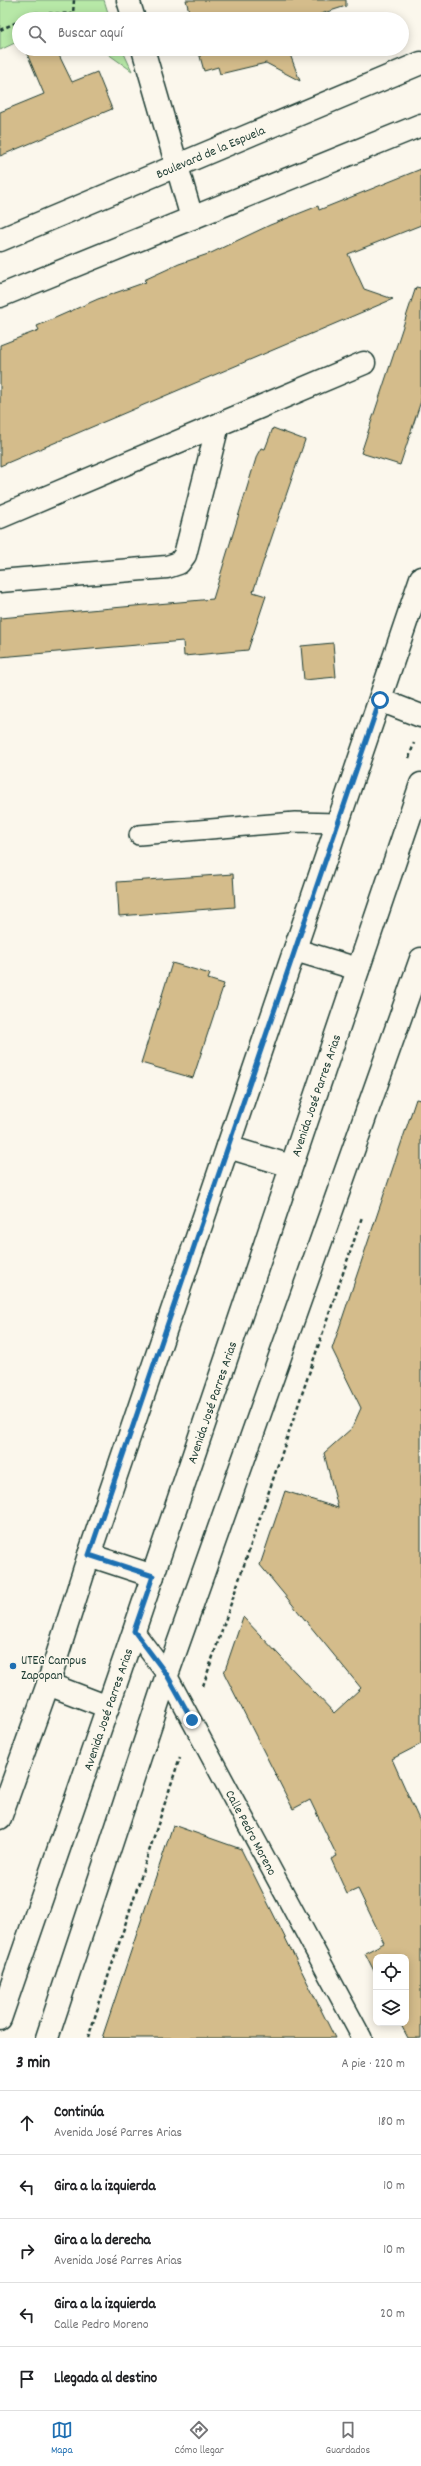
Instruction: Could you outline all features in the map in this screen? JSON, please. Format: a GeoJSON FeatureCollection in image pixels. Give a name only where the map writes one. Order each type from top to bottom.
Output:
{"type":"FeatureCollection","features":[{"type":"Feature","properties":{"kind":"street"},"geometry":{"type":"LineString","coordinates":[[128,0],[132,12]]}},
{"type":"Feature","properties":{"kind":"street"},"geometry":{"type":"LineString","coordinates":[[145,56],[192,218]]}},
{"type":"Feature","properties":{"kind":"street","name":"Boulevard de la Espuela"},"geometry":{"type":"LineString","coordinates":[[0,240],[421,63]]}},
{"type":"Feature","properties":{"kind":"street"},"geometry":{"type":"LineString","coordinates":[[0,296],[421,125]]}},
{"type":"Feature","properties":{"kind":"street"},"geometry":{"type":"LineString","coordinates":[[0,517],[364,363]]}},
{"type":"Feature","properties":{"kind":"street"},"geometry":{"type":"LineString","coordinates":[[0,582],[167,568],[179,563],[185,555],[218,425]]}},
{"type":"Feature","properties":{"kind":"street"},"geometry":{"type":"LineString","coordinates":[[0,1818],[48,1684],[89,1555],[421,578]]}},
{"type":"Feature","properties":{"kind":"street"},"geometry":{"type":"LineString","coordinates":[[380,700],[421,716]]}},
{"type":"Feature","properties":{"kind":"street","name":"Avenida José Parres Arias"},"geometry":{"type":"LineString","coordinates":[[0,2019],[153,1576],[421,784]]}},
{"type":"Feature","properties":{"kind":"street"},"geometry":{"type":"LineString","coordinates":[[295,950],[358,968]]}},
{"type":"Feature","properties":{"kind":"street"},"geometry":{"type":"LineString","coordinates":[[47,2038],[167,1675],[421,959]]}},
{"type":"Feature","properties":{"kind":"street"},"geometry":{"type":"LineString","coordinates":[[228,1147],[291,1166]]}},
{"type":"Feature","properties":{"kind":"street"},"geometry":{"type":"LineString","coordinates":[[89,1555],[153,1576]]}},
{"type":"Feature","properties":{"kind":"street"},"geometry":{"type":"LineString","coordinates":[[48,1684],[108,1707]]}},
{"type":"Feature","properties":{"kind":"lane"},"geometry":{"type":"LineString","coordinates":[[139,835],[294,822],[338,823]]}},
{"type":"Feature","properties":{"kind":"lane","name":"Calle Pedro Moreno"},"geometry":{"type":"LineString","coordinates":[[134,1631],[167,1675],[362,2038]]}},
{"type":"Feature","properties":{"kind":"path"},"geometry":{"type":"LineString","coordinates":[[73,12],[74,0]]}},
{"type":"Feature","properties":{"kind":"path"},"geometry":{"type":"LineString","coordinates":[[0,30],[12,24]]}},
{"type":"Feature","properties":{"kind":"path"},"geometry":{"type":"LineString","coordinates":[[88,2038],[192,1720],[362,1215]]}},
{"type":"Feature","properties":{"kind":"green space"},"geometry":{"type":"Polygon","coordinates":[[[0,0],[104,0],[108,12],[12,12],[12,44],[0,50],[0,0]]]}},
{"type":"Feature","properties":{"kind":"green space"},"geometry":{"type":"Polygon","coordinates":[[[111,56],[125,56],[132,71],[111,56]]]}},
{"type":"Feature","properties":{"kind":"building"},"geometry":{"type":"Polygon","coordinates":[[[186,0],[346,0],[346,6],[327,12],[189,12],[186,0]]]}},
{"type":"Feature","properties":{"kind":"building"},"geometry":{"type":"Polygon","coordinates":[[[28,56],[59,56],[72,82],[97,72],[112,109],[0,156],[0,112],[44,94],[28,56]]]}},
{"type":"Feature","properties":{"kind":"building"},"geometry":{"type":"Polygon","coordinates":[[[200,56],[291,56],[300,81],[266,63],[220,74],[218,67],[204,71],[200,56]]]}},
{"type":"Feature","properties":{"kind":"building"},"geometry":{"type":"Polygon","coordinates":[[[421,169],[421,225],[348,254],[364,289],[393,299],[0,466],[0,345],[39,330],[37,326],[98,299],[146,282],[144,280],[179,264],[211,253],[270,225],[318,206],[319,210],[421,169]]]}},
{"type":"Feature","properties":{"kind":"building"},"geometry":{"type":"Polygon","coordinates":[[[416,287],[421,288],[421,401],[400,465],[361,453],[416,287]]]}},
{"type":"Feature","properties":{"kind":"building"},"geometry":{"type":"Polygon","coordinates":[[[273,428],[305,440],[253,592],[266,596],[248,650],[184,656],[183,641],[0,657],[0,618],[213,599],[257,455],[261,448],[265,449],[273,428]]]}},
{"type":"Feature","properties":{"kind":"building"},"geometry":{"type":"Polygon","coordinates":[[[333,643],[336,677],[304,680],[301,646],[333,643]]]}},
{"type":"Feature","properties":{"kind":"building"},"geometry":{"type":"Polygon","coordinates":[[[233,874],[235,907],[119,916],[117,882],[233,874]]]}},
{"type":"Feature","properties":{"kind":"building"},"geometry":{"type":"Polygon","coordinates":[[[172,963],[210,974],[208,979],[224,984],[193,1078],[141,1063],[172,963]]]}},
{"type":"Feature","properties":{"kind":"building"},"geometry":{"type":"Polygon","coordinates":[[[416,1099],[421,1100],[421,1744],[392,1759],[421,1824],[421,2038],[408,2038],[402,2026],[409,2026],[409,1954],[373,1954],[373,1969],[365,1953],[384,1943],[358,1889],[347,1894],[331,1859],[337,1856],[310,1800],[293,1809],[224,1673],[243,1617],[334,1713],[361,1688],[260,1565],[285,1491],[338,1508],[324,1453],[352,1428],[361,1408],[332,1349],[416,1099]]]}},
{"type":"Feature","properties":{"kind":"building"},"geometry":{"type":"Polygon","coordinates":[[[173,1825],[241,1849],[335,2038],[102,2038],[173,1825]]]}},
{"type":"Feature","properties":{"kind":"place","name":"UTEG Campus Zapopan"},"geometry":{"type":"Point","coordinates":[13,1666]}},
{"type":"Feature","properties":{"kind":"route"},"geometry":{"type":"LineString","coordinates":[[192,1720],[167,1675],[134,1631],[153,1576],[89,1555],[380,700]]}}]}
